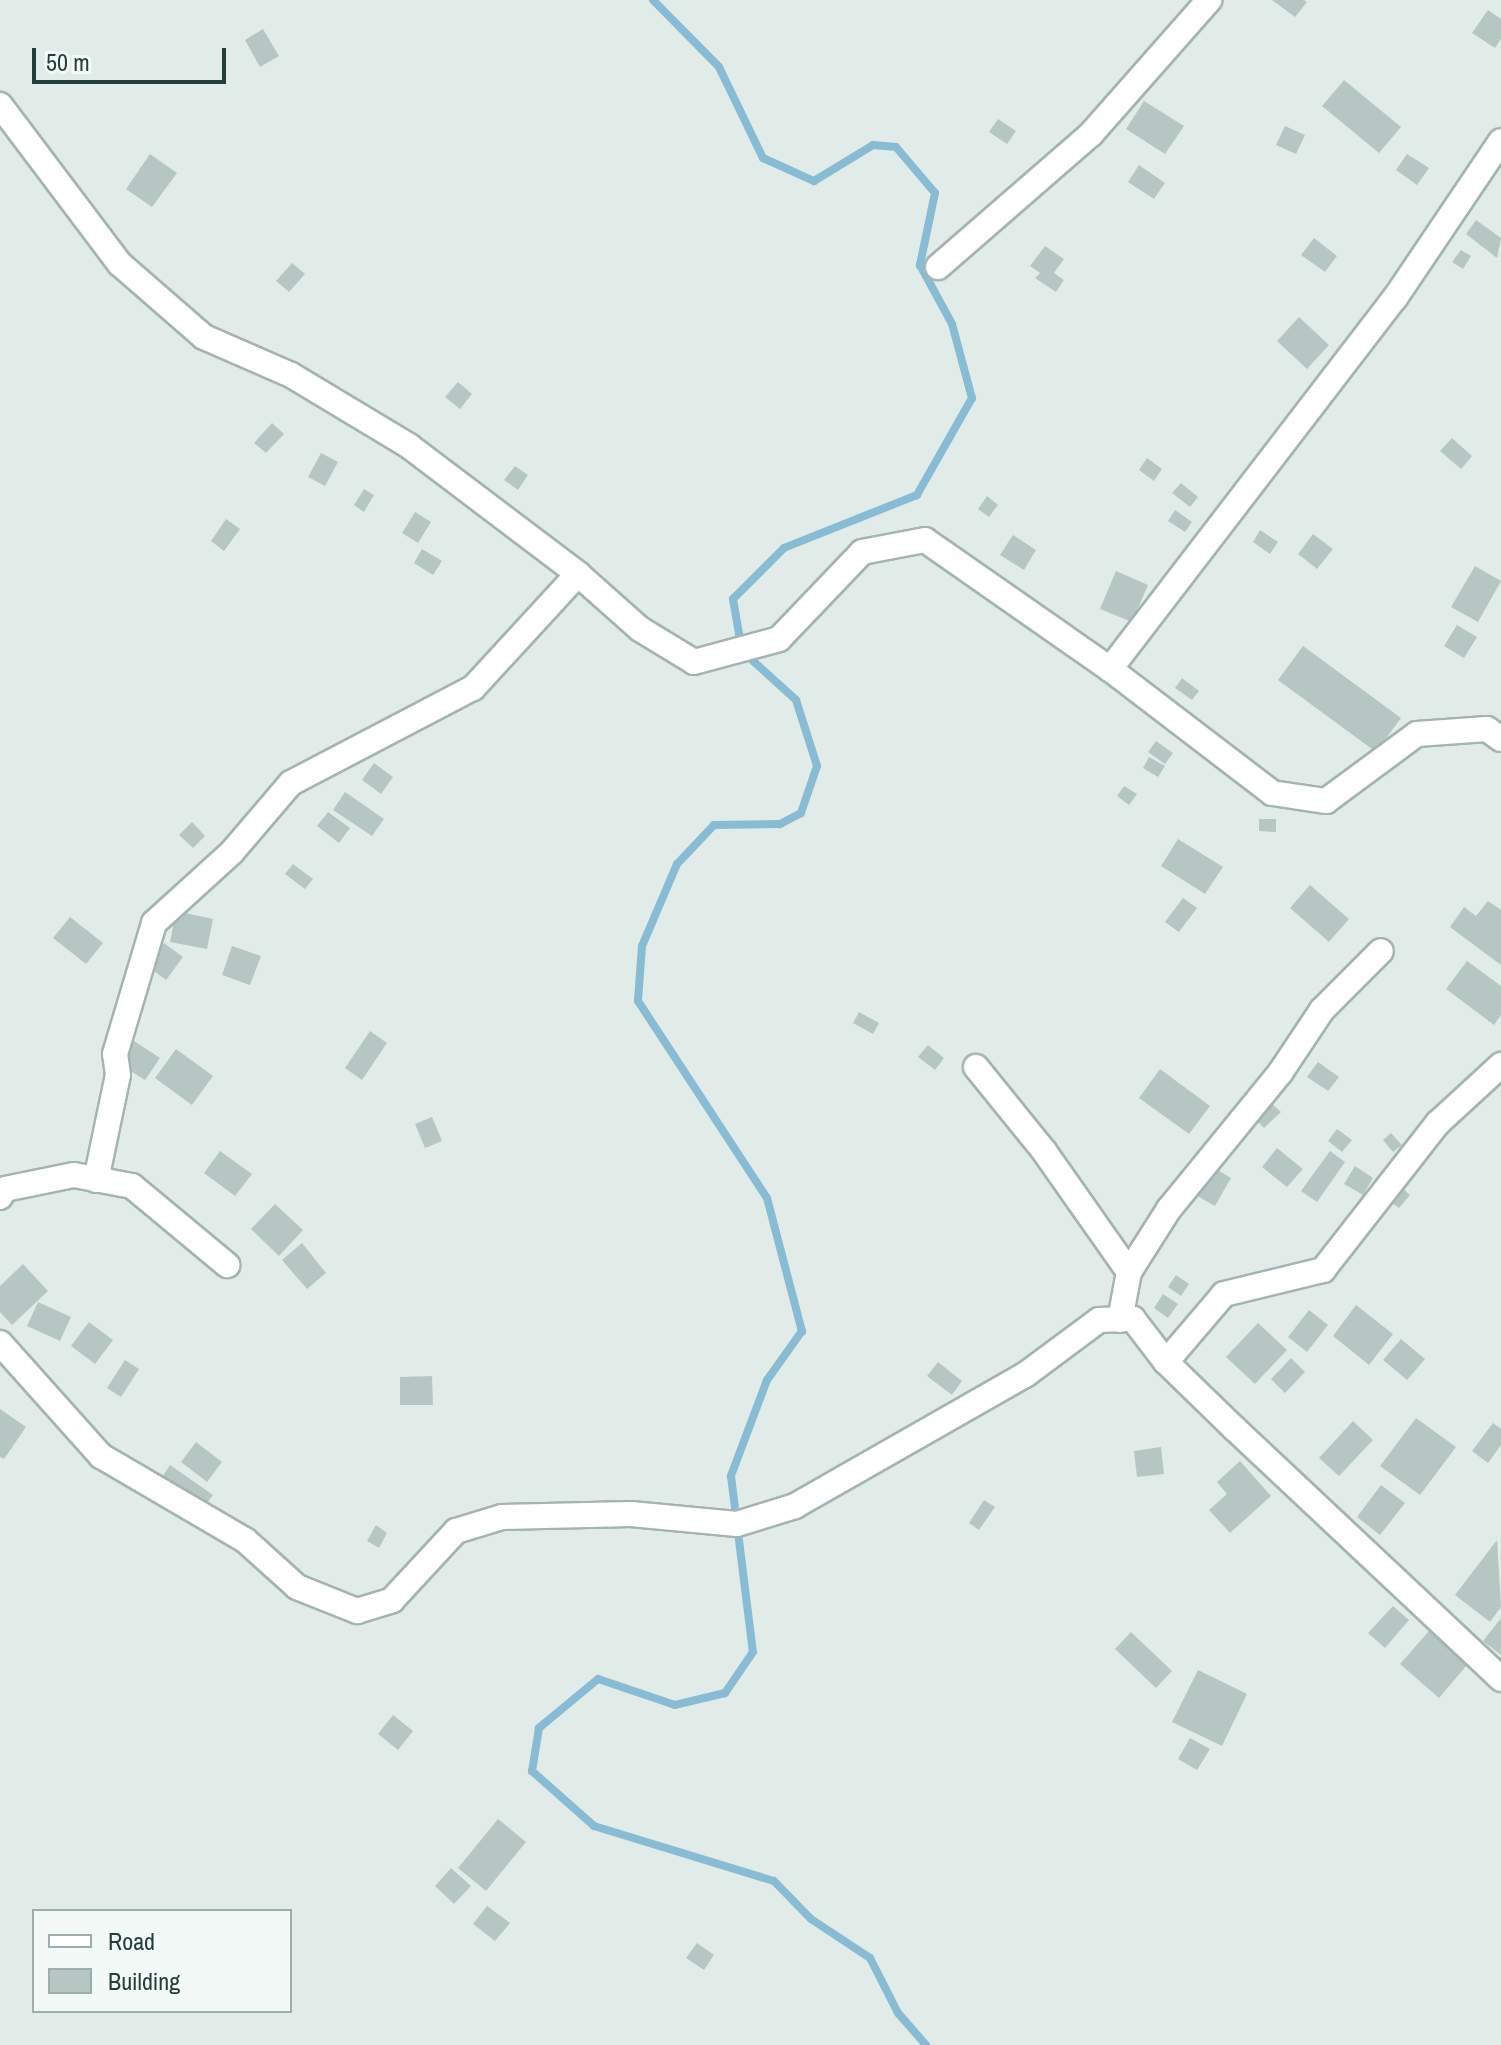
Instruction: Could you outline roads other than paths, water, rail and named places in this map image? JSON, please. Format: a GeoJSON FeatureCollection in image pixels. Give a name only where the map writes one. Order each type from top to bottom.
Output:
{"type":"FeatureCollection","features":[{"type":"Feature","properties":{"kind":"street"},"geometry":{"type":"LineString","coordinates":[[938,267],[1091,134],[1209,0]]}},
{"type":"Feature","properties":{"kind":"street"},"geometry":{"type":"LineString","coordinates":[[0,105],[120,264],[204,337],[291,375],[409,446],[578,574],[640,629],[694,662],[779,639],[862,552],[925,540],[1110,669],[1272,793],[1326,801],[1417,734],[1487,729],[1501,739]]}},
{"type":"Feature","properties":{"kind":"street"},"geometry":{"type":"LineString","coordinates":[[1110,669],[1395,298],[1501,141]]}},
{"type":"Feature","properties":{"kind":"street"},"geometry":{"type":"LineString","coordinates":[[96,1180],[118,1075],[118,1040],[154,923],[232,852],[291,783],[473,688],[578,574]]}},
{"type":"Feature","properties":{"kind":"street"},"geometry":{"type":"LineString","coordinates":[[1120,1320],[1129,1272],[1169,1209],[1280,1073],[1322,1010],[1381,951]]}},
{"type":"Feature","properties":{"kind":"street"},"geometry":{"type":"LineString","coordinates":[[1166,1362],[1224,1294],[1268,1288],[1323,1270],[1438,1123],[1501,1065]]}},
{"type":"Feature","properties":{"kind":"street"},"geometry":{"type":"LineString","coordinates":[[976,1067],[1044,1151],[1129,1272]]}},
{"type":"Feature","properties":{"kind":"street"},"geometry":{"type":"LineString","coordinates":[[0,1197],[5,1189],[74,1175],[132,1186],[227,1265]]}},
{"type":"Feature","properties":{"kind":"street"},"geometry":{"type":"LineString","coordinates":[[0,1343],[101,1456],[245,1540],[297,1587],[357,1611],[392,1600],[456,1531],[502,1517],[631,1514],[737,1524],[795,1506],[1025,1375],[1099,1320],[1133,1319],[1166,1362],[1501,1679]]}},
{"type":"Feature","properties":{"kind":"waterway"},"geometry":{"type":"LineString","coordinates":[[653,0],[719,67],[763,158],[814,181],[873,145],[896,147],[935,193],[920,265],[952,324],[972,398],[917,495],[784,548],[733,599],[742,651],[796,700],[817,766],[801,813],[780,824],[714,825],[677,864],[642,946],[638,1001],[767,1198],[802,1331],[767,1380],[731,1476],[753,1652],[725,1693],[675,1705],[598,1679],[539,1728],[532,1771],[594,1826],[774,1881],[811,1919],[870,1958],[898,2013],[926,2045]]}}]}
